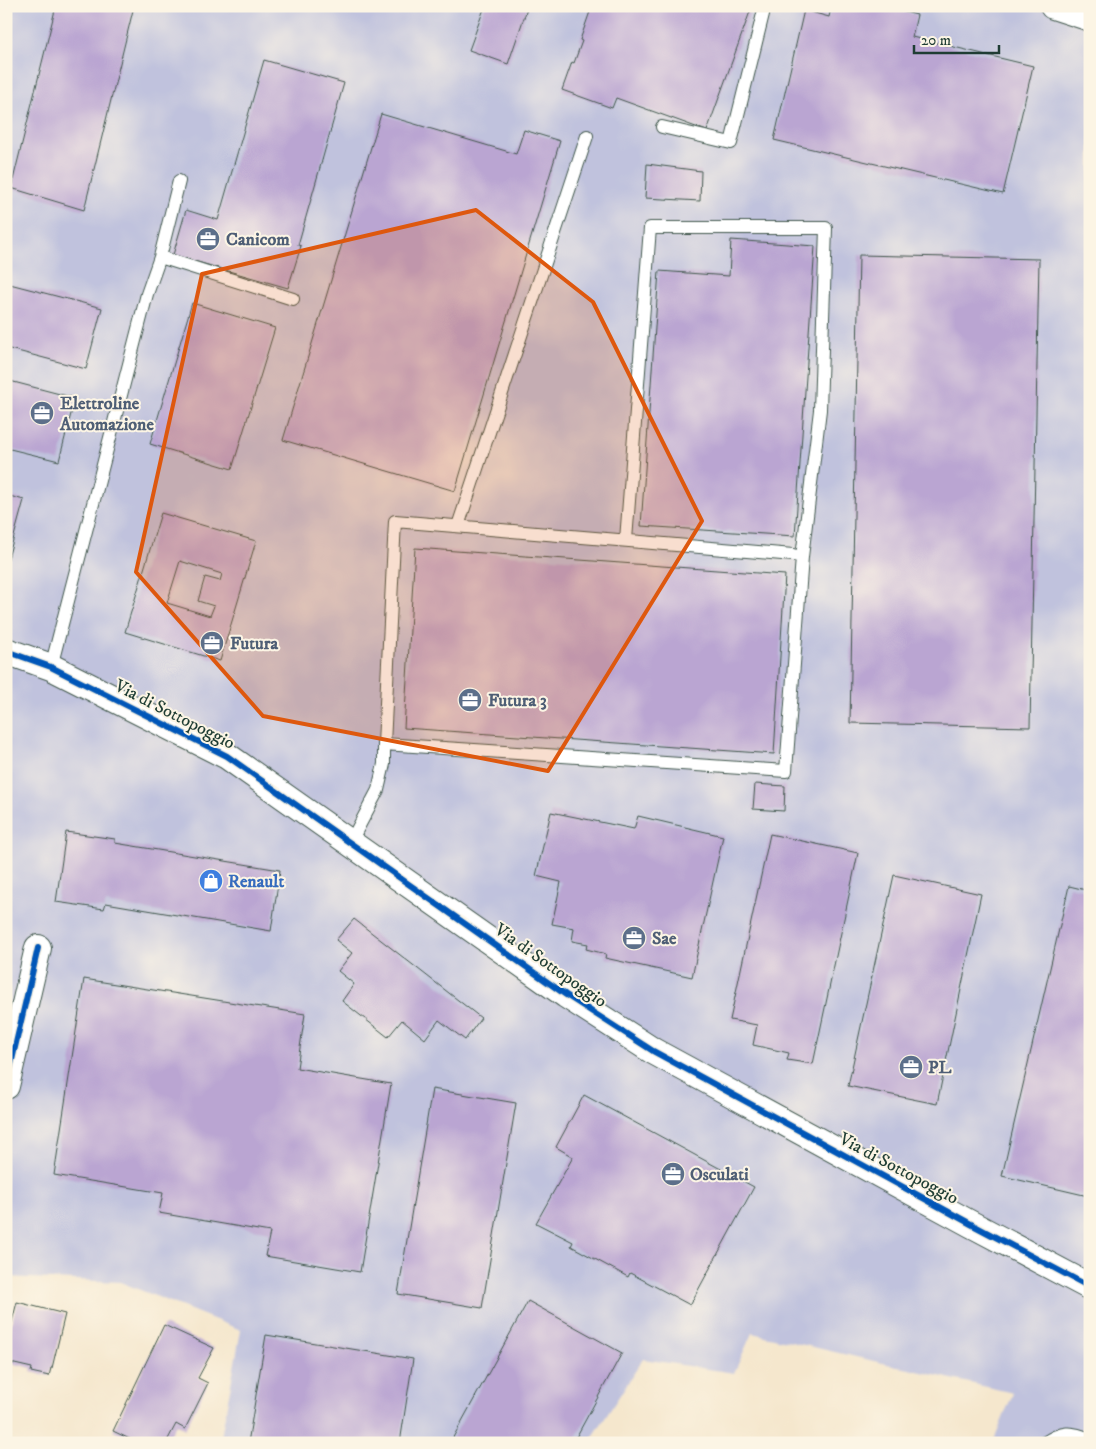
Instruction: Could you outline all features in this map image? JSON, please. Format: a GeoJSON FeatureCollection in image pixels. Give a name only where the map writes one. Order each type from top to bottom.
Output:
{"type":"FeatureCollection","features":[{"type":"Feature","properties":{"kind":"street"},"geometry":{"type":"LineString","coordinates":[[1053,6],[1090,18]]}},
{"type":"Feature","properties":{"kind":"street","name":"Via di Sottopoggio"},"geometry":{"type":"LineString","coordinates":[[6,651],[51,668],[227,756],[566,995],[653,1051],[962,1220],[1090,1287]]}},
{"type":"Feature","properties":{"kind":"street"},"geometry":{"type":"LineString","coordinates":[[6,1086],[38,948]]}},
{"type":"Feature","properties":{"kind":"lane"},"geometry":{"type":"LineString","coordinates":[[662,127],[732,143],[765,6]]}},
{"type":"Feature","properties":{"kind":"lane"},"geometry":{"type":"LineString","coordinates":[[458,526],[587,136]]}},
{"type":"Feature","properties":{"kind":"lane"},"geometry":{"type":"LineString","coordinates":[[51,668],[147,294],[160,257],[179,181]]}},
{"type":"Feature","properties":{"kind":"lane"},"geometry":{"type":"LineString","coordinates":[[384,744],[786,772],[802,557],[820,410],[826,228],[650,228],[626,540]]}},
{"type":"Feature","properties":{"kind":"lane"},"geometry":{"type":"LineString","coordinates":[[160,257],[293,299]]}},
{"type":"Feature","properties":{"kind":"lane"},"geometry":{"type":"LineString","coordinates":[[350,843],[378,790],[384,764],[395,521],[793,554],[802,557]]}},
{"type":"Feature","properties":{"kind":"lane"},"geometry":{"type":"LineString","coordinates":[[1044,1443],[1056,1434],[1076,1433],[1090,1439]]}},
{"type":"Feature","properties":{"kind":"highlighted area"},"geometry":{"type":"Polygon","coordinates":[[[476,210],[593,302],[702,521],[548,771],[263,716],[136,572],[202,274],[476,210]]]}},
{"type":"Feature","properties":{"kind":"shaded area"},"geometry":{"type":"Polygon","coordinates":[[[6,6],[1090,6],[1090,1443],[993,1443],[1013,1393],[752,1333],[734,1373],[643,1359],[589,1443],[220,1443],[241,1330],[120,1282],[6,1277],[6,6]]]}},
{"type":"Feature","properties":{"kind":"building"},"geometry":{"type":"Polygon","coordinates":[[[56,6],[134,6],[84,210],[11,188],[56,6]]]}},
{"type":"Feature","properties":{"kind":"building"},"geometry":{"type":"Polygon","coordinates":[[[485,6],[528,6],[508,64],[469,50],[485,6]]]}},
{"type":"Feature","properties":{"kind":"building"},"geometry":{"type":"Polygon","coordinates":[[[592,6],[752,6],[707,131],[616,98],[612,108],[562,90],[582,41],[580,40],[592,6]]]}},
{"type":"Feature","properties":{"kind":"building"},"geometry":{"type":"Polygon","coordinates":[[[826,6],[881,6],[917,15],[912,37],[1033,66],[1003,194],[774,140],[804,10],[829,17],[831,8],[826,6]]]}},
{"type":"Feature","properties":{"kind":"building"},"geometry":{"type":"Polygon","coordinates":[[[264,60],[344,83],[298,245],[301,246],[288,288],[173,255],[186,210],[218,220],[264,60]]]}},
{"type":"Feature","properties":{"kind":"building"},"geometry":{"type":"Polygon","coordinates":[[[381,114],[516,154],[524,130],[560,141],[455,491],[283,440],[381,114]]]}},
{"type":"Feature","properties":{"kind":"building"},"geometry":{"type":"Polygon","coordinates":[[[647,164],[701,171],[700,201],[645,198],[647,164]]]}},
{"type":"Feature","properties":{"kind":"building"},"geometry":{"type":"Polygon","coordinates":[[[731,240],[815,246],[795,536],[641,526],[659,271],[729,276],[731,240]]]}},
{"type":"Feature","properties":{"kind":"building"},"geometry":{"type":"Polygon","coordinates":[[[859,255],[1039,259],[1030,727],[850,723],[859,255]]]}},
{"type":"Feature","properties":{"kind":"building"},"geometry":{"type":"Polygon","coordinates":[[[6,283],[102,308],[86,369],[6,348],[6,283]]]}},
{"type":"Feature","properties":{"kind":"building"},"geometry":{"type":"Polygon","coordinates":[[[192,303],[275,328],[232,469],[150,444],[192,303]]]}},
{"type":"Feature","properties":{"kind":"building"},"geometry":{"type":"Polygon","coordinates":[[[6,380],[75,398],[59,461],[6,448],[6,380]]]}},
{"type":"Feature","properties":{"kind":"building"},"geometry":{"type":"Polygon","coordinates":[[[6,495],[24,500],[7,562],[6,562],[6,495]]]}},
{"type":"Feature","properties":{"kind":"building"},"geometry":{"type":"Polygon","coordinates":[[[161,513],[256,541],[220,661],[125,632],[161,513]],[[180,561],[167,603],[210,616],[214,606],[198,601],[205,577],[220,581],[222,574],[180,561]]]}},
{"type":"Feature","properties":{"kind":"building"},"geometry":{"type":"Polygon","coordinates":[[[415,548],[785,575],[774,754],[404,728],[415,548]]]}},
{"type":"Feature","properties":{"kind":"building"},"geometry":{"type":"Polygon","coordinates":[[[755,784],[785,786],[784,811],[753,809],[755,784]]]}},
{"type":"Feature","properties":{"kind":"building"},"geometry":{"type":"Polygon","coordinates":[[[551,812],[634,829],[638,816],[723,836],[692,977],[605,958],[606,954],[586,949],[588,944],[572,941],[574,928],[552,924],[561,882],[536,876],[551,812]]]}},
{"type":"Feature","properties":{"kind":"building"},"geometry":{"type":"Polygon","coordinates":[[[66,832],[115,839],[115,843],[280,870],[271,931],[106,903],[104,909],[56,902],[66,832]]]}},
{"type":"Feature","properties":{"kind":"building"},"geometry":{"type":"Polygon","coordinates":[[[770,834],[858,853],[813,1064],[787,1060],[789,1053],[753,1045],[757,1025],[730,1020],[770,834]]]}},
{"type":"Feature","properties":{"kind":"building"},"geometry":{"type":"Polygon","coordinates":[[[894,875],[981,894],[937,1104],[848,1086],[894,875]]]}},
{"type":"Feature","properties":{"kind":"building"},"geometry":{"type":"Polygon","coordinates":[[[1069,886],[1090,891],[1090,1186],[1088,1196],[1002,1176],[1069,886]]]}},
{"type":"Feature","properties":{"kind":"building"},"geometry":{"type":"Polygon","coordinates":[[[354,919],[481,1018],[465,1040],[439,1020],[425,1039],[402,1020],[388,1037],[342,1001],[354,984],[338,971],[352,953],[336,940],[354,919]]]}},
{"type":"Feature","properties":{"kind":"building"},"geometry":{"type":"Polygon","coordinates":[[[84,979],[305,1014],[297,1068],[391,1084],[360,1272],[265,1256],[270,1232],[159,1213],[163,1193],[54,1175],[84,979]]]}},
{"type":"Feature","properties":{"kind":"building"},"geometry":{"type":"Polygon","coordinates":[[[432,1089],[516,1103],[482,1308],[398,1294],[432,1089]]]}},
{"type":"Feature","properties":{"kind":"building"},"geometry":{"type":"Polygon","coordinates":[[[584,1095],[754,1187],[690,1305],[630,1273],[628,1277],[571,1246],[573,1242],[536,1223],[573,1157],[556,1147],[584,1095]]]}},
{"type":"Feature","properties":{"kind":"building"},"geometry":{"type":"Polygon","coordinates":[[[528,1301],[622,1353],[573,1443],[450,1443],[528,1301]]]}},
{"type":"Feature","properties":{"kind":"building"},"geometry":{"type":"Polygon","coordinates":[[[17,1302],[65,1314],[49,1376],[31,1372],[32,1368],[6,1362],[6,1345],[17,1302]]]}},
{"type":"Feature","properties":{"kind":"building"},"geometry":{"type":"Polygon","coordinates":[[[164,1325],[214,1348],[198,1378],[208,1383],[185,1429],[176,1424],[166,1443],[138,1443],[113,1431],[164,1325]]]}},
{"type":"Feature","properties":{"kind":"building"},"geometry":{"type":"Polygon","coordinates":[[[266,1335],[413,1359],[400,1443],[248,1443],[266,1335]]]}},
{"type":"Feature","properties":{"kind":"cycle path"},"geometry":{"type":"LineString","coordinates":[[6,651],[51,667],[227,756],[566,995],[653,1051],[1090,1287]]}},
{"type":"Feature","properties":{"kind":"cycle path"},"geometry":{"type":"LineString","coordinates":[[6,1086],[38,948]]}},
{"type":"Feature","properties":{"kind":"place","name":"Canicom"},"geometry":{"type":"Point","coordinates":[208,239]}},
{"type":"Feature","properties":{"kind":"place","name":"Elettroline Automazione"},"geometry":{"type":"Point","coordinates":[42,413]}},
{"type":"Feature","properties":{"kind":"place","name":"Futura"},"geometry":{"type":"Point","coordinates":[212,643]}},
{"type":"Feature","properties":{"kind":"place","name":"Futura 3"},"geometry":{"type":"Point","coordinates":[470,700]}},
{"type":"Feature","properties":{"kind":"place","name":"Renault"},"geometry":{"type":"Point","coordinates":[211,881]}},
{"type":"Feature","properties":{"kind":"place","name":"Sae"},"geometry":{"type":"Point","coordinates":[634,938]}},
{"type":"Feature","properties":{"kind":"place","name":"PL"},"geometry":{"type":"Point","coordinates":[911,1067]}},
{"type":"Feature","properties":{"kind":"place","name":"Osculati"},"geometry":{"type":"Point","coordinates":[673,1174]}}]}
